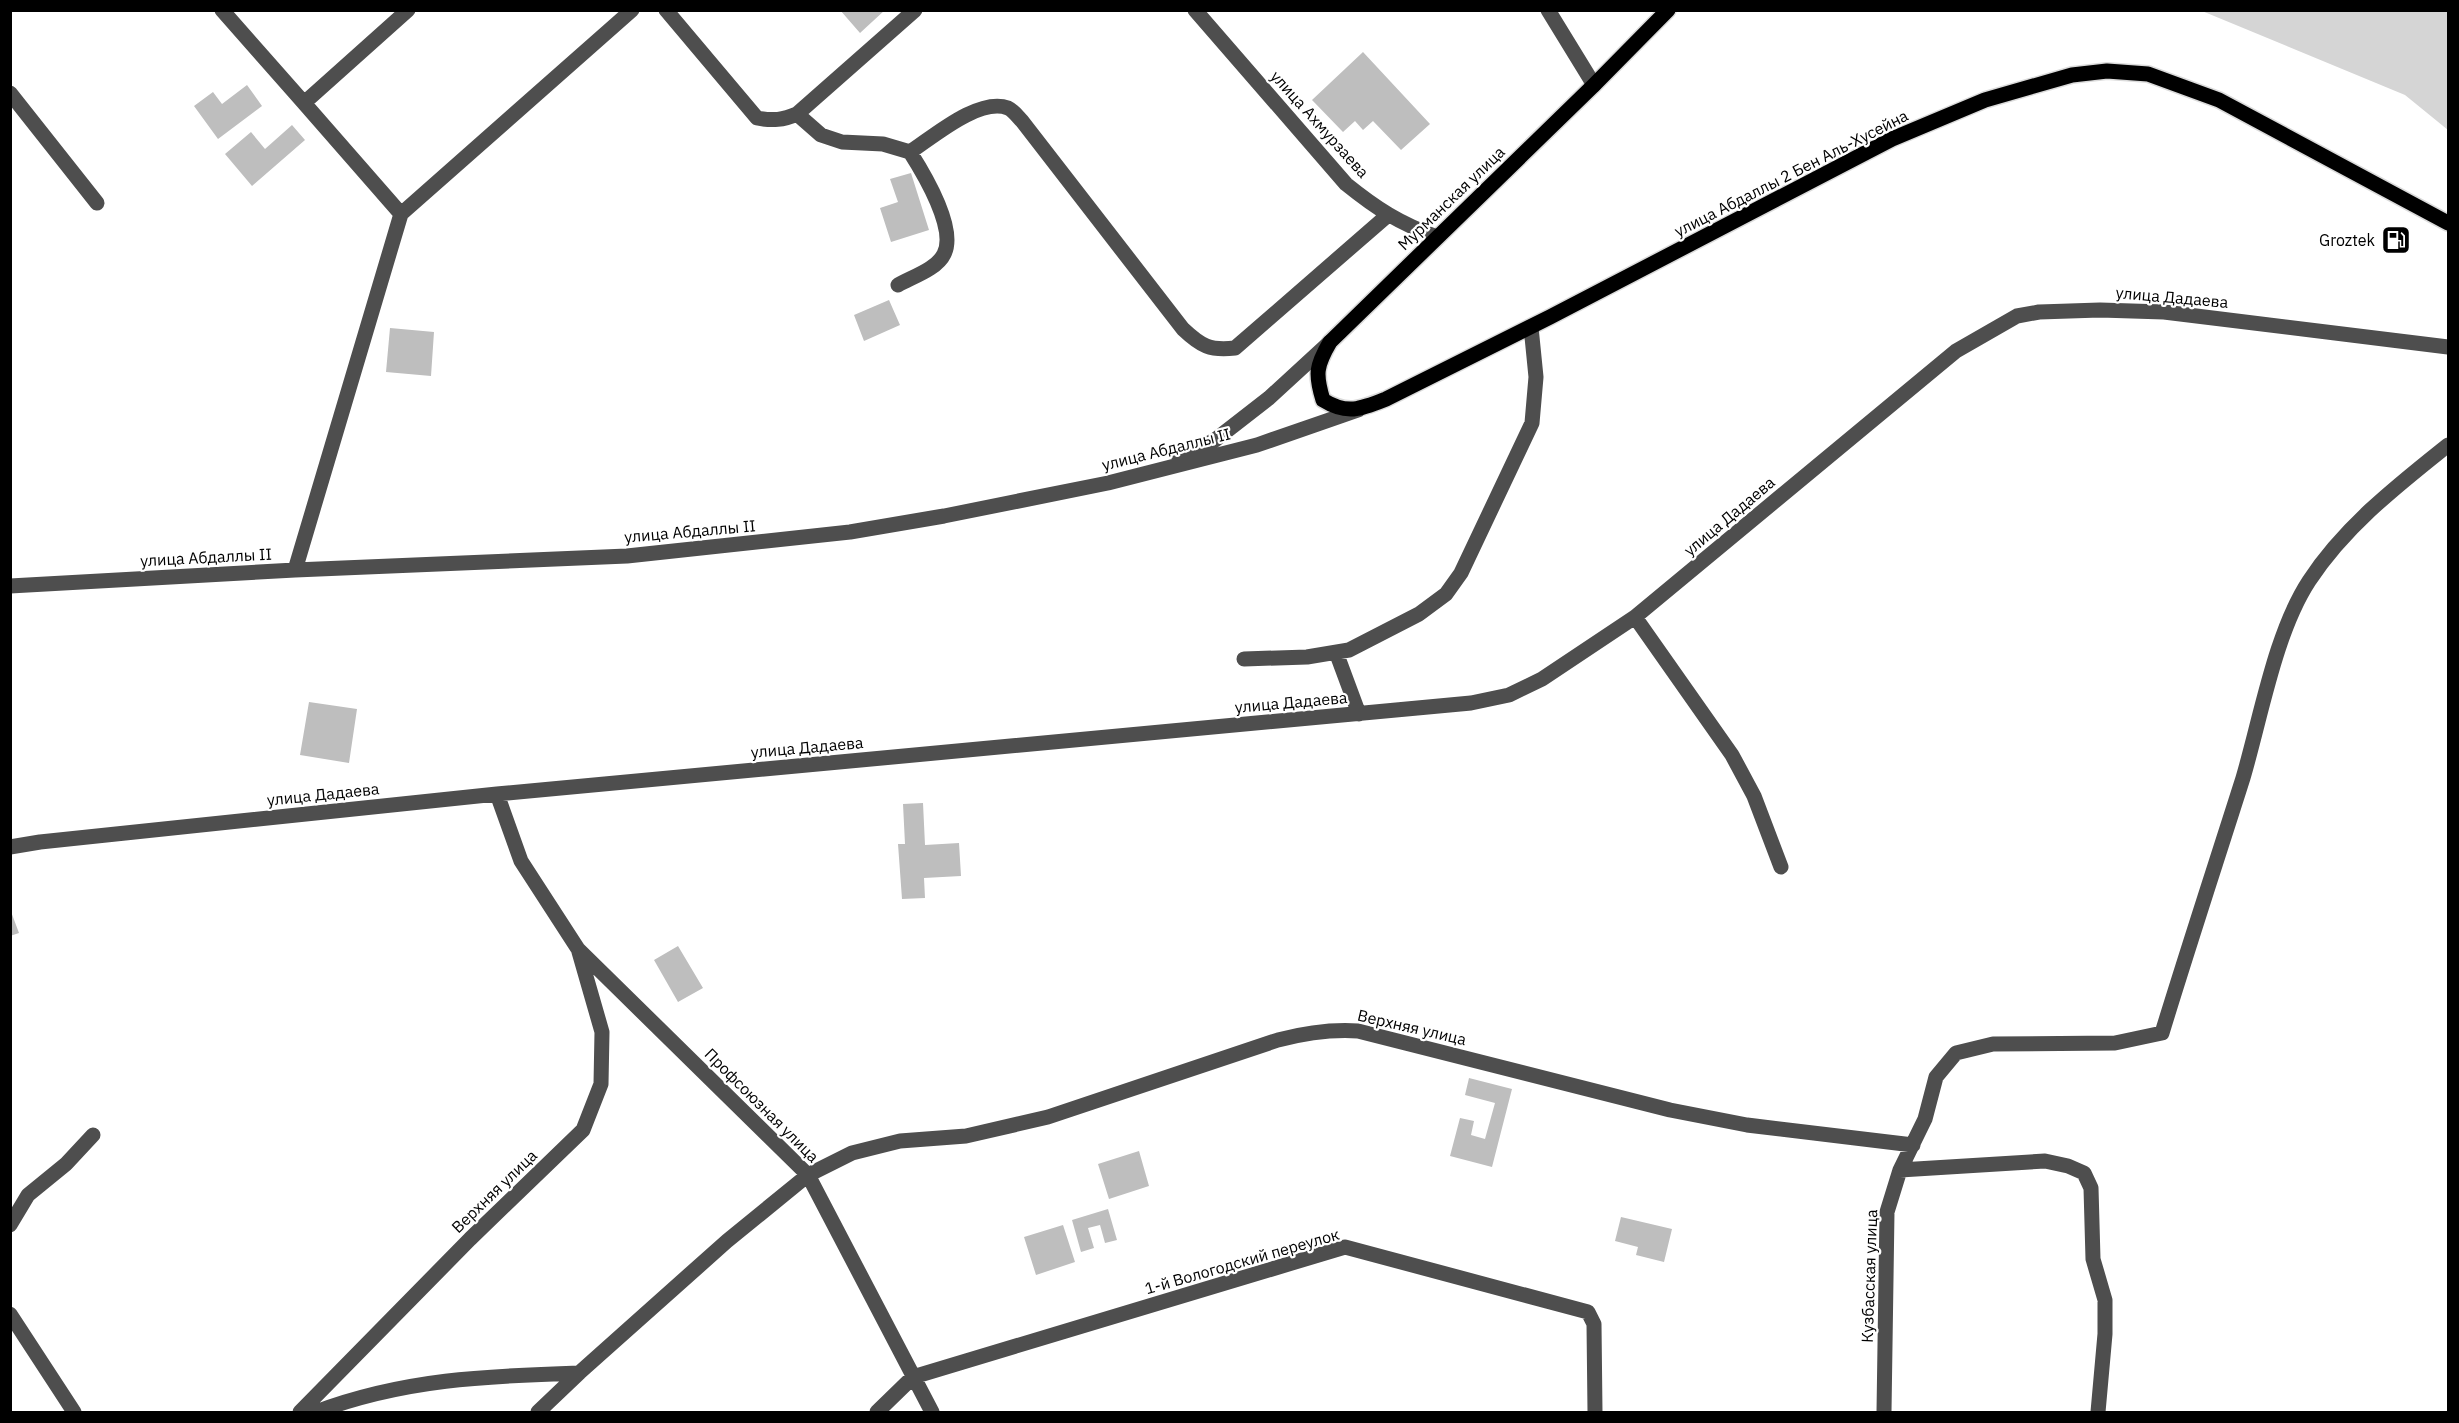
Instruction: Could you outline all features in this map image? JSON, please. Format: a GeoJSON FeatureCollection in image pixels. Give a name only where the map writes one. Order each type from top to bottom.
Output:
{"type":"FeatureCollection","features":[{"type":"Feature","properties":{"kind":"main road","name":"Мурманская улица"},"geometry":{"type":"LineString","coordinates":[[1358,410],[1335,407],[1323,400],[1317,381],[1318,363],[1330,342],[1668,10]]}},
{"type":"Feature","properties":{"kind":"main road","name":"улица Абдаллы 2 Бен Аль-Хусейна"},"geometry":{"type":"LineString","coordinates":[[1358,410],[1386,399],[1531,327],[1892,139],[1985,100],[2072,75],[2107,71],[2148,74],[2185,86],[2219,100],[2448,223]]}},
{"type":"Feature","properties":{"kind":"street"},"geometry":{"type":"LineString","coordinates":[[222,10],[401,214]]}},
{"type":"Feature","properties":{"kind":"street"},"geometry":{"type":"LineString","coordinates":[[304,103],[408,10]]}},
{"type":"Feature","properties":{"kind":"street"},"geometry":{"type":"LineString","coordinates":[[295,570],[401,214],[632,10]]}},
{"type":"Feature","properties":{"kind":"street"},"geometry":{"type":"LineString","coordinates":[[666,10],[757,118],[771,121],[784,120],[797,114],[915,10]]}},
{"type":"Feature","properties":{"kind":"street","name":"улица Ахмурзаева"},"geometry":{"type":"LineString","coordinates":[[1195,10],[1346,184],[1403,224],[1437,237]]}},
{"type":"Feature","properties":{"kind":"street"},"geometry":{"type":"LineString","coordinates":[[1548,10],[1594,85]]}},
{"type":"Feature","properties":{"kind":"street"},"geometry":{"type":"LineString","coordinates":[[10,93],[97,202]]}},
{"type":"Feature","properties":{"kind":"street"},"geometry":{"type":"LineString","coordinates":[[910,152],[968,113],[988,106],[1009,108],[1022,121],[1183,329],[1196,342],[1216,350],[1235,348],[1388,215]]}},
{"type":"Feature","properties":{"kind":"street"},"geometry":{"type":"LineString","coordinates":[[797,114],[821,135],[842,142],[884,144],[910,152],[925,175],[948,232],[944,255],[933,266],[898,285]]}},
{"type":"Feature","properties":{"kind":"street","name":"улица Дадаева"},"geometry":{"type":"LineString","coordinates":[[10,847],[497,794],[1471,703],[1509,695],[1542,679],[1635,617],[1956,351],[2017,316],[2039,312],[2100,309],[2164,312],[2448,347]]}},
{"type":"Feature","properties":{"kind":"street"},"geometry":{"type":"LineString","coordinates":[[1244,659],[1307,657],[1349,650],[1419,614],[1446,594],[1461,573],[1532,423],[1536,377],[1531,327]]}},
{"type":"Feature","properties":{"kind":"street"},"geometry":{"type":"LineString","coordinates":[[1158,471],[1215,440],[1269,398],[1330,342]]}},
{"type":"Feature","properties":{"kind":"street","name":"улица Абдаллы II"},"geometry":{"type":"LineString","coordinates":[[10,586],[295,570],[627,556],[850,532],[944,516],[1158,471],[1257,445],[1358,410]]}},
{"type":"Feature","properties":{"kind":"street","name":"Кузбасская улица"},"geometry":{"type":"LineString","coordinates":[[1884,1413],[1887,1212],[1900,1170],[1925,1119],[1936,1077],[1956,1053],[1993,1044],[2115,1043],[2162,1034],[2243,777],[2285,631],[2309,582],[2346,532],[2448,445]]}},
{"type":"Feature","properties":{"kind":"street"},"geometry":{"type":"LineString","coordinates":[[1635,617],[1732,755],[1754,796],[1781,867]]}},
{"type":"Feature","properties":{"kind":"street"},"geometry":{"type":"LineString","coordinates":[[1336,652],[1359,714]]}},
{"type":"Feature","properties":{"kind":"street"},"geometry":{"type":"LineString","coordinates":[[497,794],[521,861],[578,949]]}},
{"type":"Feature","properties":{"kind":"street","name":"Верхняя улица"},"geometry":{"type":"LineString","coordinates":[[300,1413],[470,1239],[583,1130],[601,1084],[602,1032],[578,949]]}},
{"type":"Feature","properties":{"kind":"street","name":"Профсоюзная улица"},"geometry":{"type":"LineString","coordinates":[[578,949],[808,1175],[932,1413]]}},
{"type":"Feature","properties":{"kind":"street","name":"Верхняя улица"},"geometry":{"type":"LineString","coordinates":[[538,1413],[579,1373],[727,1241],[808,1175],[852,1153],[900,1141],[966,1136],[1048,1117],[1278,1040],[1330,1029],[1387,1036],[1670,1110],[1747,1125],[1913,1145]]}},
{"type":"Feature","properties":{"kind":"street"},"geometry":{"type":"LineString","coordinates":[[10,1225],[28,1195],[66,1164],[93,1135]]}},
{"type":"Feature","properties":{"kind":"street"},"geometry":{"type":"LineString","coordinates":[[1900,1170],[2045,1161],[2068,1166],[2084,1173],[2091,1188],[2093,1259],[2105,1300],[2105,1346],[2098,1413]]}},
{"type":"Feature","properties":{"kind":"street","name":"1-й Вологодский переулок"},"geometry":{"type":"LineString","coordinates":[[913,1377],[1347,1247],[1588,1312],[1594,1324],[1595,1413]]}},
{"type":"Feature","properties":{"kind":"street"},"geometry":{"type":"LineString","coordinates":[[10,1314],[74,1413]]}},
{"type":"Feature","properties":{"kind":"street"},"geometry":{"type":"LineString","coordinates":[[316,1413],[350,1400],[419,1383],[485,1376],[579,1373]]}},
{"type":"Feature","properties":{"kind":"street"},"geometry":{"type":"LineString","coordinates":[[877,1413],[913,1377]]}},
{"type":"Feature","properties":{"kind":"shaded area"},"geometry":{"type":"Polygon","coordinates":[[[2202,11],[2448,11],[2448,130],[2405,95],[2202,11]]]}},
{"type":"Feature","properties":{"kind":"building"},"geometry":{"type":"Polygon","coordinates":[[[840,10],[885,10],[860,33],[840,10]]]}},
{"type":"Feature","properties":{"kind":"building"},"geometry":{"type":"Polygon","coordinates":[[[1363,52],[1430,124],[1401,150],[1373,121],[1363,130],[1355,121],[1343,132],[1312,100],[1363,52]]]}},
{"type":"Feature","properties":{"kind":"building"},"geometry":{"type":"Polygon","coordinates":[[[247,85],[262,106],[218,139],[194,106],[213,92],[222,104],[247,85]]]}},
{"type":"Feature","properties":{"kind":"building"},"geometry":{"type":"Polygon","coordinates":[[[292,125],[305,140],[252,186],[225,154],[251,132],[265,149],[292,125]]]}},
{"type":"Feature","properties":{"kind":"building"},"geometry":{"type":"Polygon","coordinates":[[[911,173],[929,230],[891,242],[880,208],[898,202],[890,179],[911,173]]]}},
{"type":"Feature","properties":{"kind":"building"},"geometry":{"type":"Polygon","coordinates":[[[889,300],[900,325],[864,341],[854,315],[889,300]]]}},
{"type":"Feature","properties":{"kind":"building"},"geometry":{"type":"Polygon","coordinates":[[[390,328],[434,332],[431,376],[386,372],[390,328]]]}},
{"type":"Feature","properties":{"kind":"building"},"geometry":{"type":"Polygon","coordinates":[[[309,702],[357,709],[349,763],[300,755],[309,702]]]}},
{"type":"Feature","properties":{"kind":"building"},"geometry":{"type":"Polygon","coordinates":[[[923,803],[925,845],[959,843],[961,876],[924,878],[925,898],[902,899],[898,844],[905,844],[903,804],[923,803]]]}},
{"type":"Feature","properties":{"kind":"building"},"geometry":{"type":"Polygon","coordinates":[[[10,909],[19,933],[10,936],[10,909]]]}},
{"type":"Feature","properties":{"kind":"building"},"geometry":{"type":"Polygon","coordinates":[[[678,946],[703,988],[678,1002],[654,960],[678,946]]]}},
{"type":"Feature","properties":{"kind":"building"},"geometry":{"type":"Polygon","coordinates":[[[1469,1078],[1512,1089],[1492,1167],[1450,1156],[1460,1118],[1474,1121],[1471,1135],[1485,1139],[1495,1103],[1465,1095],[1469,1078]]]}},
{"type":"Feature","properties":{"kind":"building"},"geometry":{"type":"Polygon","coordinates":[[[1139,1151],[1149,1186],[1109,1199],[1098,1164],[1139,1151]]]}},
{"type":"Feature","properties":{"kind":"building"},"geometry":{"type":"Polygon","coordinates":[[[1108,1209],[1117,1240],[1105,1243],[1100,1225],[1088,1228],[1094,1248],[1081,1252],[1072,1220],[1108,1209]]]}},
{"type":"Feature","properties":{"kind":"building"},"geometry":{"type":"Polygon","coordinates":[[[1621,1217],[1672,1229],[1664,1262],[1636,1255],[1638,1247],[1615,1241],[1621,1217]]]}},
{"type":"Feature","properties":{"kind":"building"},"geometry":{"type":"Polygon","coordinates":[[[1063,1225],[1075,1262],[1036,1275],[1024,1237],[1063,1225]]]}},
{"type":"Feature","properties":{"kind":"place","name":"Groztek"},"geometry":{"type":"Point","coordinates":[2396,240]}}]}
